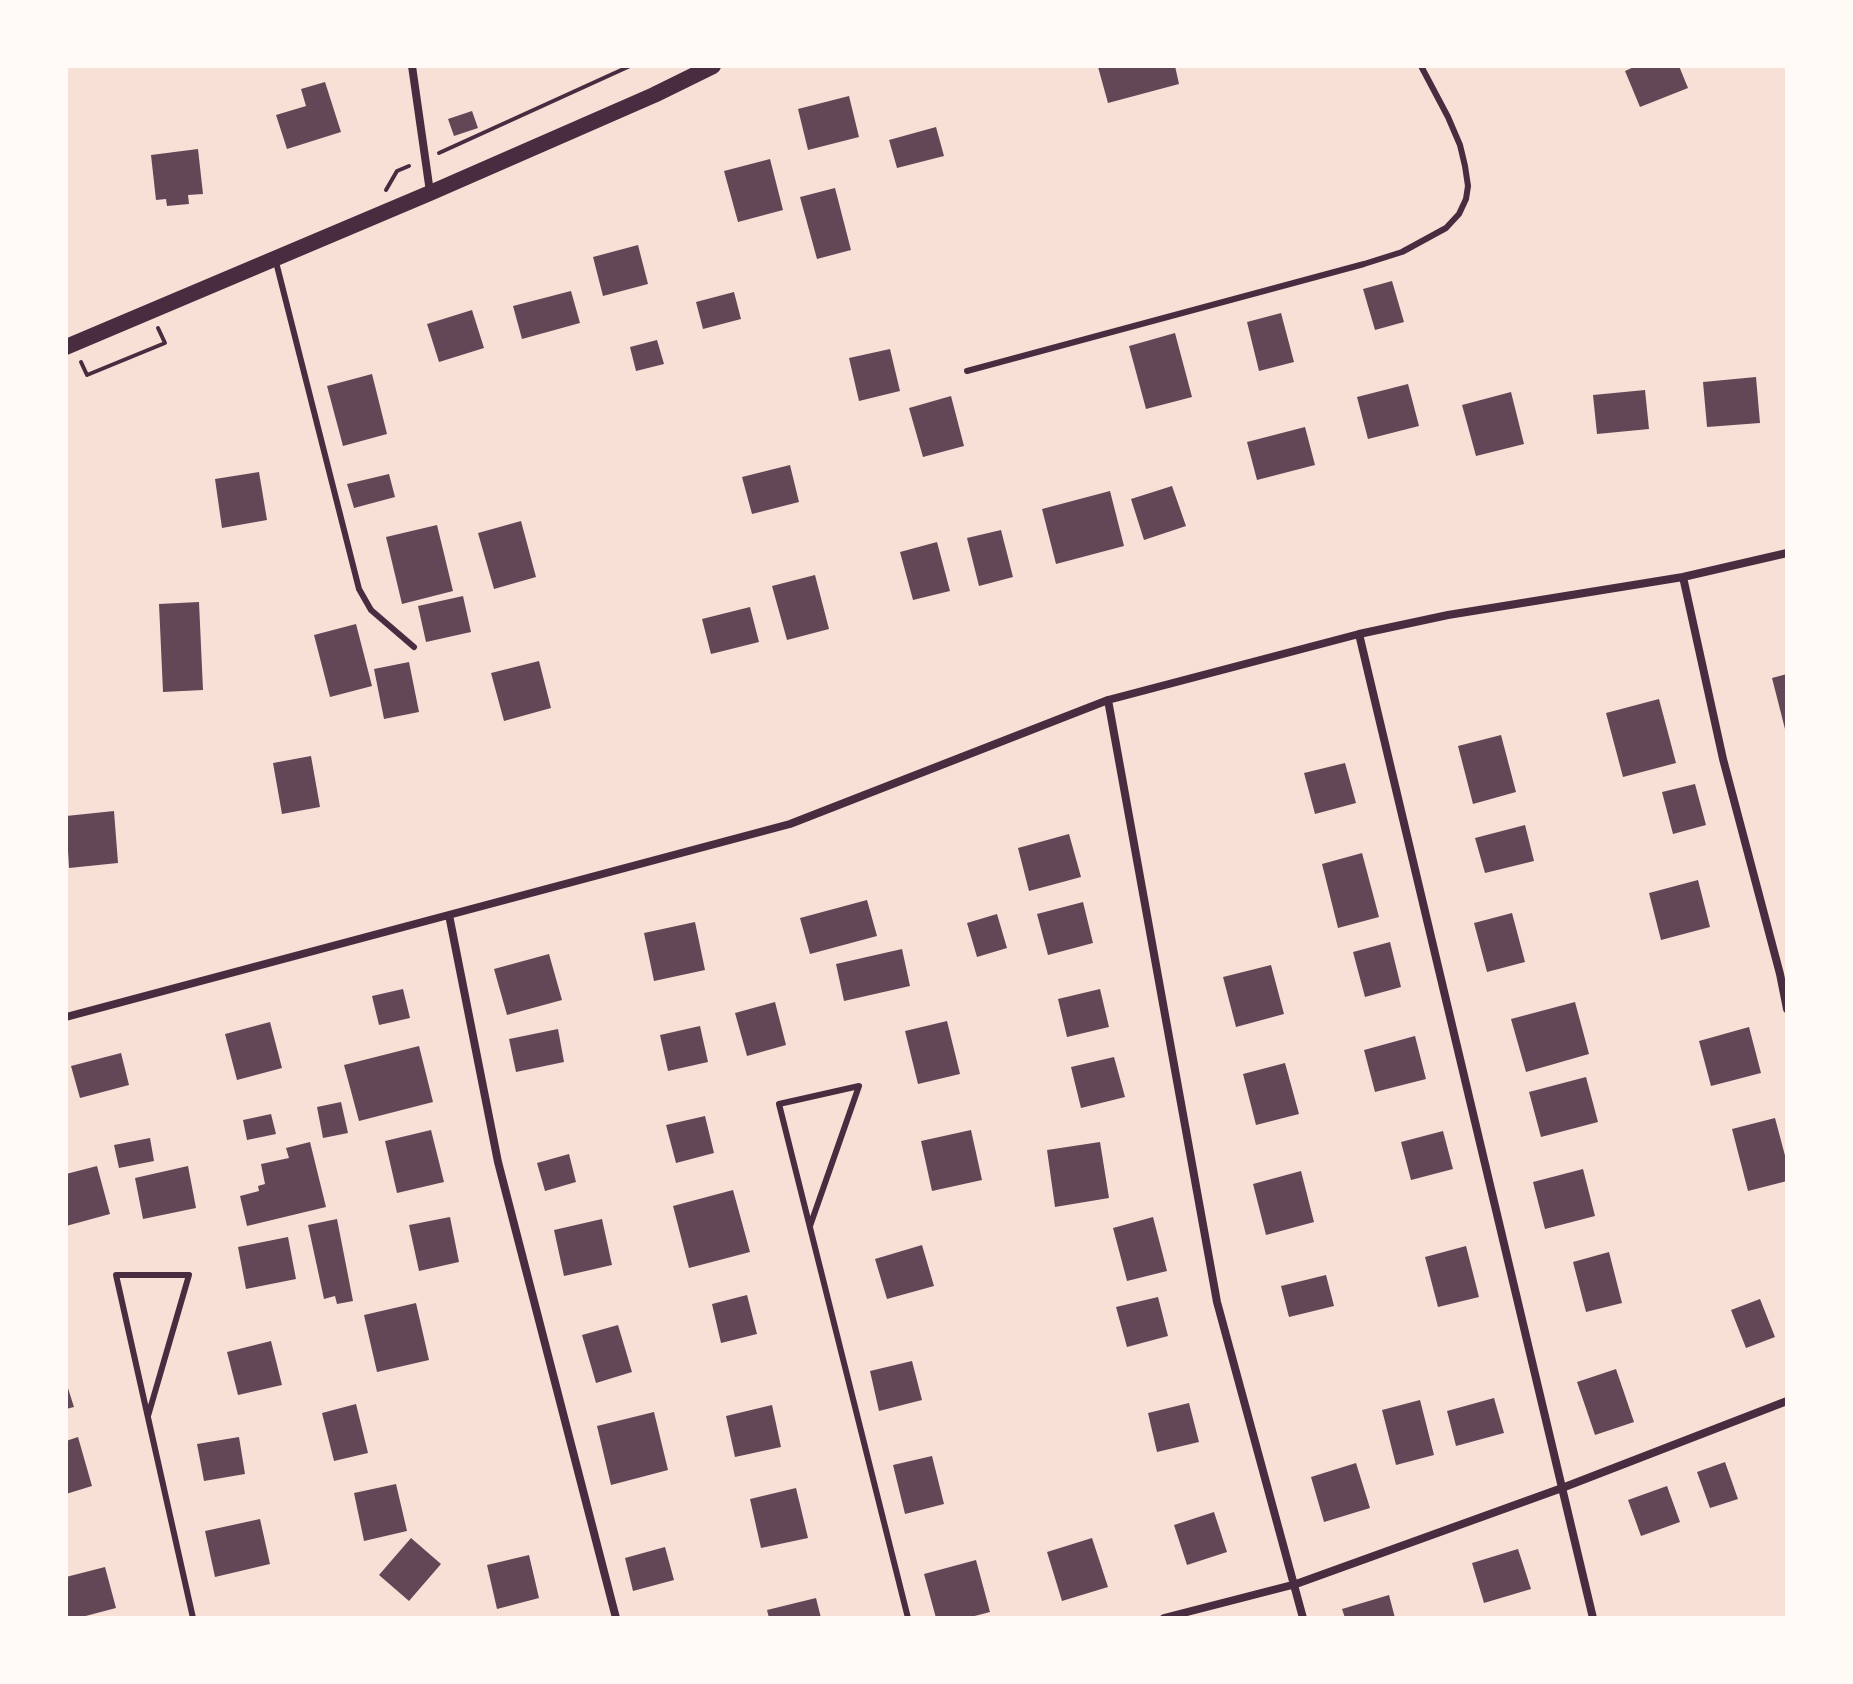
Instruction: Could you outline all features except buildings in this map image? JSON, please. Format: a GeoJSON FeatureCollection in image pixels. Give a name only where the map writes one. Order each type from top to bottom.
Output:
{"type":"FeatureCollection","features":[{"type":"Feature","properties":{"kind":"main road"},"geometry":{"type":"LineString","coordinates":[[69,346],[430,193],[713,66]]}},
{"type":"Feature","properties":{"kind":"street"},"geometry":{"type":"LineString","coordinates":[[412,66],[430,193]]}},
{"type":"Feature","properties":{"kind":"street"},"geometry":{"type":"LineString","coordinates":[[66,1017],[790,824],[1108,700],[1359,634],[1448,615],[1683,577],[1787,553]]}},
{"type":"Feature","properties":{"kind":"street"},"geometry":{"type":"LineString","coordinates":[[1683,577],[1723,759],[1784,973],[1787,1009]]}},
{"type":"Feature","properties":{"kind":"street"},"geometry":{"type":"LineString","coordinates":[[1359,634],[1593,1618]]}},
{"type":"Feature","properties":{"kind":"street"},"geometry":{"type":"LineString","coordinates":[[1108,700],[1217,1302],[1303,1618]]}},
{"type":"Feature","properties":{"kind":"street"},"geometry":{"type":"LineString","coordinates":[[449,915],[498,1162],[616,1618]]}},
{"type":"Feature","properties":{"kind":"street"},"geometry":{"type":"LineString","coordinates":[[1164,1618],[1296,1584],[1562,1488],[1787,1401]]}},
{"type":"Feature","properties":{"kind":"lane"},"geometry":{"type":"LineString","coordinates":[[967,371],[1364,264],[1402,252],[1446,228],[1459,214],[1466,199],[1465,166],[1448,117],[1421,66]]}},
{"type":"Feature","properties":{"kind":"lane"},"geometry":{"type":"LineString","coordinates":[[275,258],[359,589],[371,610],[414,647]]}},
{"type":"Feature","properties":{"kind":"lane"},"geometry":{"type":"LineString","coordinates":[[810,1226],[859,1086],[779,1104],[908,1618]]}},
{"type":"Feature","properties":{"kind":"lane"},"geometry":{"type":"LineString","coordinates":[[148,1416],[189,1275],[116,1275],[193,1618]]}},
{"type":"Feature","properties":{"kind":"path"},"geometry":{"type":"LineString","coordinates":[[384,192],[397,171],[630,66]]}},
{"type":"Feature","properties":{"kind":"path"},"geometry":{"type":"LineString","coordinates":[[69,346],[87,375],[165,343]]}}]}
